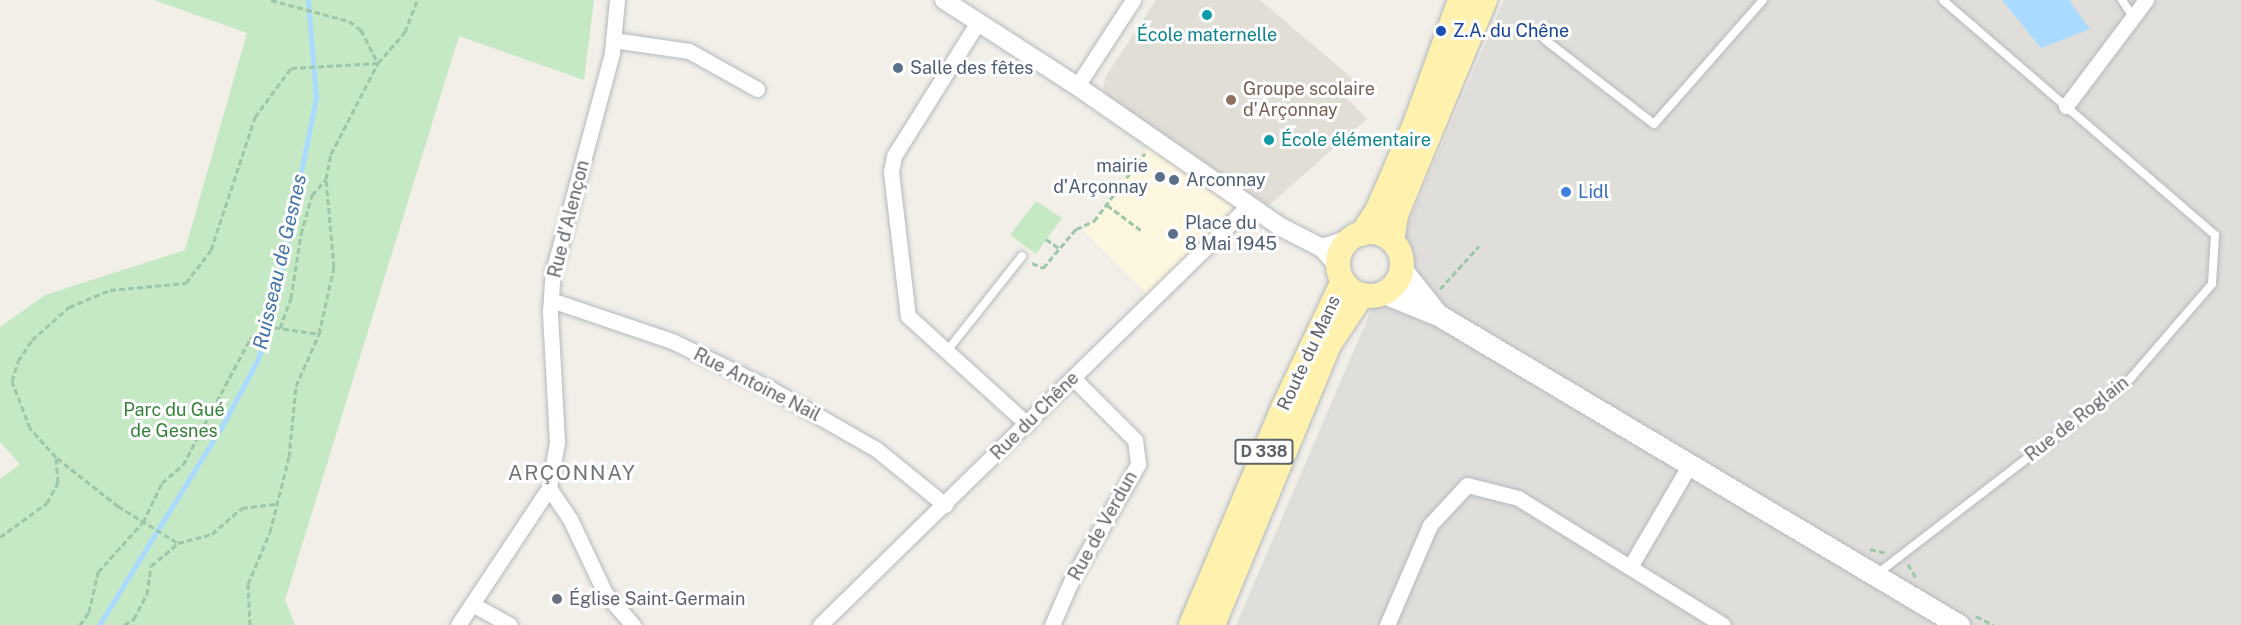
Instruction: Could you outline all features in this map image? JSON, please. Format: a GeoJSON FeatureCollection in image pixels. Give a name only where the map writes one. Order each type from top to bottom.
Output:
{"type":"FeatureCollection","features":[{"type":"Feature","properties":{"kind":"main road"},"geometry":{"type":"LineString","coordinates":[[1460,0],[1416,121],[1378,209],[1356,236],[1343,247],[1357,284],[1440,316],[1874,577],[1959,625]]}},
{"type":"Feature","properties":{"kind":"main road"},"geometry":{"type":"LineString","coordinates":[[1392,241],[1396,215],[1485,0]]}},
{"type":"Feature","properties":{"kind":"main road"},"geometry":{"type":"LineString","coordinates":[[1356,236],[1383,235],[1392,241],[1399,249],[1402,270],[1396,284],[1357,284]]}},
{"type":"Feature","properties":{"kind":"main road"},"geometry":{"type":"LineString","coordinates":[[1402,270],[1440,316]]}},
{"type":"Feature","properties":{"kind":"main road","name":"Route du Mans"},"geometry":{"type":"LineString","coordinates":[[1191,625],[1306,354],[1357,284]]}},
{"type":"Feature","properties":{"kind":"main road","name":"Route du Mans"},"geometry":{"type":"LineString","coordinates":[[1213,625],[1330,343],[1357,284]]}},
{"type":"Feature","properties":{"kind":"street","name":"Rue d'Alençon"},"geometry":{"type":"LineString","coordinates":[[549,488],[557,442],[551,300],[553,272],[613,40],[616,0]]}},
{"type":"Feature","properties":{"kind":"street"},"geometry":{"type":"LineString","coordinates":[[944,0],[1077,86],[1249,205],[1322,248],[1357,284]]}},
{"type":"Feature","properties":{"kind":"street"},"geometry":{"type":"LineString","coordinates":[[1077,86],[1133,0]]}},
{"type":"Feature","properties":{"kind":"street"},"geometry":{"type":"LineString","coordinates":[[2066,106],[2146,0]]}},
{"type":"Feature","properties":{"kind":"street"},"geometry":{"type":"LineString","coordinates":[[978,22],[899,143],[891,172],[908,316],[1027,424]]}},
{"type":"Feature","properties":{"kind":"street"},"geometry":{"type":"LineString","coordinates":[[613,40],[689,51],[757,89]]}},
{"type":"Feature","properties":{"kind":"street","name":"Rue du Chêne"},"geometry":{"type":"LineString","coordinates":[[820,625],[1249,205]]}},
{"type":"Feature","properties":{"kind":"street"},"geometry":{"type":"LineString","coordinates":[[1322,248],[1356,236]]}},
{"type":"Feature","properties":{"kind":"street","name":"Rue Antoine Nail"},"geometry":{"type":"LineString","coordinates":[[551,300],[672,341],[769,388],[876,449],[945,505]]}},
{"type":"Feature","properties":{"kind":"street","name":"Rue de Verdun"},"geometry":{"type":"LineString","coordinates":[[1052,625],[1072,579],[1138,464],[1135,440],[1073,378]]}},
{"type":"Feature","properties":{"kind":"street"},"geometry":{"type":"LineString","coordinates":[[1630,567],[1689,466]]}},
{"type":"Feature","properties":{"kind":"street"},"geometry":{"type":"LineString","coordinates":[[1387,625],[1430,525],[1467,485],[1518,498],[1723,625]]}},
{"type":"Feature","properties":{"kind":"street"},"geometry":{"type":"LineString","coordinates":[[458,625],[549,488],[570,519],[605,593],[633,625]]}},
{"type":"Feature","properties":{"kind":"street"},"geometry":{"type":"LineString","coordinates":[[472,604],[510,625]]}},
{"type":"Feature","properties":{"kind":"lane"},"geometry":{"type":"LineString","coordinates":[[1544,39],[1654,124],[1762,0]]}},
{"type":"Feature","properties":{"kind":"lane"},"geometry":{"type":"LineString","coordinates":[[1943,0],[2066,106]]}},
{"type":"Feature","properties":{"kind":"lane"},"geometry":{"type":"LineString","coordinates":[[2122,0],[2133,16]]}},
{"type":"Feature","properties":{"kind":"lane","name":"Rue de Roglain"},"geometry":{"type":"LineString","coordinates":[[1874,577],[2130,379],[2212,284],[2215,235],[2066,106]]}},
{"type":"Feature","properties":{"kind":"lane"},"geometry":{"type":"LineString","coordinates":[[947,351],[1022,255]]}},
{"type":"Feature","properties":{"kind":"path"},"geometry":{"type":"LineString","coordinates":[[271,0],[336,15],[361,30],[378,63]]}},
{"type":"Feature","properties":{"kind":"path"},"geometry":{"type":"LineString","coordinates":[[250,625],[248,584],[270,532],[278,504],[289,457],[297,386],[319,334],[334,267],[326,179],[341,131],[378,63],[405,32],[417,0]]}},
{"type":"Feature","properties":{"kind":"path"},"geometry":{"type":"LineString","coordinates":[[178,543],[147,525],[79,478],[30,428],[12,381],[18,361],[48,323],[69,307],[110,290],[186,283],[211,250],[261,104],[291,68],[305,65],[378,63]]}},
{"type":"Feature","properties":{"kind":"path"},"geometry":{"type":"LineString","coordinates":[[1022,255],[1043,268],[1059,248],[1107,205],[1155,140]]}},
{"type":"Feature","properties":{"kind":"path"},"geometry":{"type":"LineString","coordinates":[[280,328],[291,298],[301,234],[312,195],[326,179]]}},
{"type":"Feature","properties":{"kind":"path"},"geometry":{"type":"LineString","coordinates":[[1107,205],[1142,231]]}},
{"type":"Feature","properties":{"kind":"path"},"geometry":{"type":"LineString","coordinates":[[1046,239],[1059,248]]}},
{"type":"Feature","properties":{"kind":"path"},"geometry":{"type":"LineString","coordinates":[[1433,296],[1479,246]]}},
{"type":"Feature","properties":{"kind":"path"},"geometry":{"type":"LineString","coordinates":[[80,625],[89,612],[98,572],[143,522],[162,483],[183,465],[250,339],[265,326],[319,334]]}},
{"type":"Feature","properties":{"kind":"path"},"geometry":{"type":"LineString","coordinates":[[0,537],[47,503],[58,482],[56,456]]}},
{"type":"Feature","properties":{"kind":"path"},"geometry":{"type":"LineString","coordinates":[[124,625],[134,619],[147,594],[151,566],[178,543],[213,534],[242,508],[278,504]]}},
{"type":"Feature","properties":{"kind":"shaded area","name":"Groupe scolaire d'Arçonnay"},"geometry":{"type":"Polygon","coordinates":[[[1156,0],[1260,0],[1358,83],[1344,95],[1367,119],[1268,206],[1109,97],[1103,89],[1106,76],[1156,0]]]}},
{"type":"Feature","properties":{"kind":"shaded area"},"geometry":{"type":"Polygon","coordinates":[[[1504,0],[2241,0],[2241,625],[1236,625],[1504,0]]]}},
{"type":"Feature","properties":{"kind":"shaded area"},"geometry":{"type":"Polygon","coordinates":[[[1151,143],[1242,205],[1149,295],[1084,231],[1151,143]]]}},
{"type":"Feature","properties":{"kind":"green space","name":"Parc du Gué de Gesnes"},"geometry":{"type":"Polygon","coordinates":[[[154,0],[594,0],[584,80],[459,36],[285,600],[295,625],[0,625],[0,479],[20,464],[0,442],[0,327],[45,295],[185,250],[247,33],[154,0]]]}},
{"type":"Feature","properties":{"kind":"green space"},"geometry":{"type":"Polygon","coordinates":[[[1036,201],[1062,218],[1036,254],[1010,235],[1036,201]]]}},
{"type":"Feature","properties":{"kind":"water"},"geometry":{"type":"Polygon","coordinates":[[[2002,0],[2069,0],[2090,29],[2041,48],[2002,0]]]}},
{"type":"Feature","properties":{"kind":"waterway","name":"Ruisseau de Gesnes"},"geometry":{"type":"LineString","coordinates":[[99,625],[222,426],[257,361],[272,316],[316,98],[308,0]]}},
{"type":"Feature","properties":{"kind":"place","name":"École maternelle"},"geometry":{"type":"Point","coordinates":[1207,15]}},
{"type":"Feature","properties":{"kind":"place","name":"Z.A. du Chêne"},"geometry":{"type":"Point","coordinates":[1441,31]}},
{"type":"Feature","properties":{"kind":"place","name":"Salle des fêtes"},"geometry":{"type":"Point","coordinates":[898,68]}},
{"type":"Feature","properties":{"kind":"place","name":"Groupe scolaire d'Arçonnay"},"geometry":{"type":"Point","coordinates":[1231,100]}},
{"type":"Feature","properties":{"kind":"place","name":"École élémentaire"},"geometry":{"type":"Point","coordinates":[1269,140]}},
{"type":"Feature","properties":{"kind":"place","name":"mairie d'Arçonnay"},"geometry":{"type":"Point","coordinates":[1160,177]}},
{"type":"Feature","properties":{"kind":"place","name":"Arconnay"},"geometry":{"type":"Point","coordinates":[1174,180]}},
{"type":"Feature","properties":{"kind":"place","name":"Lidl"},"geometry":{"type":"Point","coordinates":[1566,192]}},
{"type":"Feature","properties":{"kind":"place","name":"Place du 8 Mai 1945"},"geometry":{"type":"Point","coordinates":[1173,234]}},
{"type":"Feature","properties":{"kind":"place","name":"Église Saint-Germain"},"geometry":{"type":"Point","coordinates":[557,599]}},
{"type":"Feature","properties":{"kind":"district","name":"ARÇONNAY"},"geometry":{"type":"Point","coordinates":[572,473]}}]}
